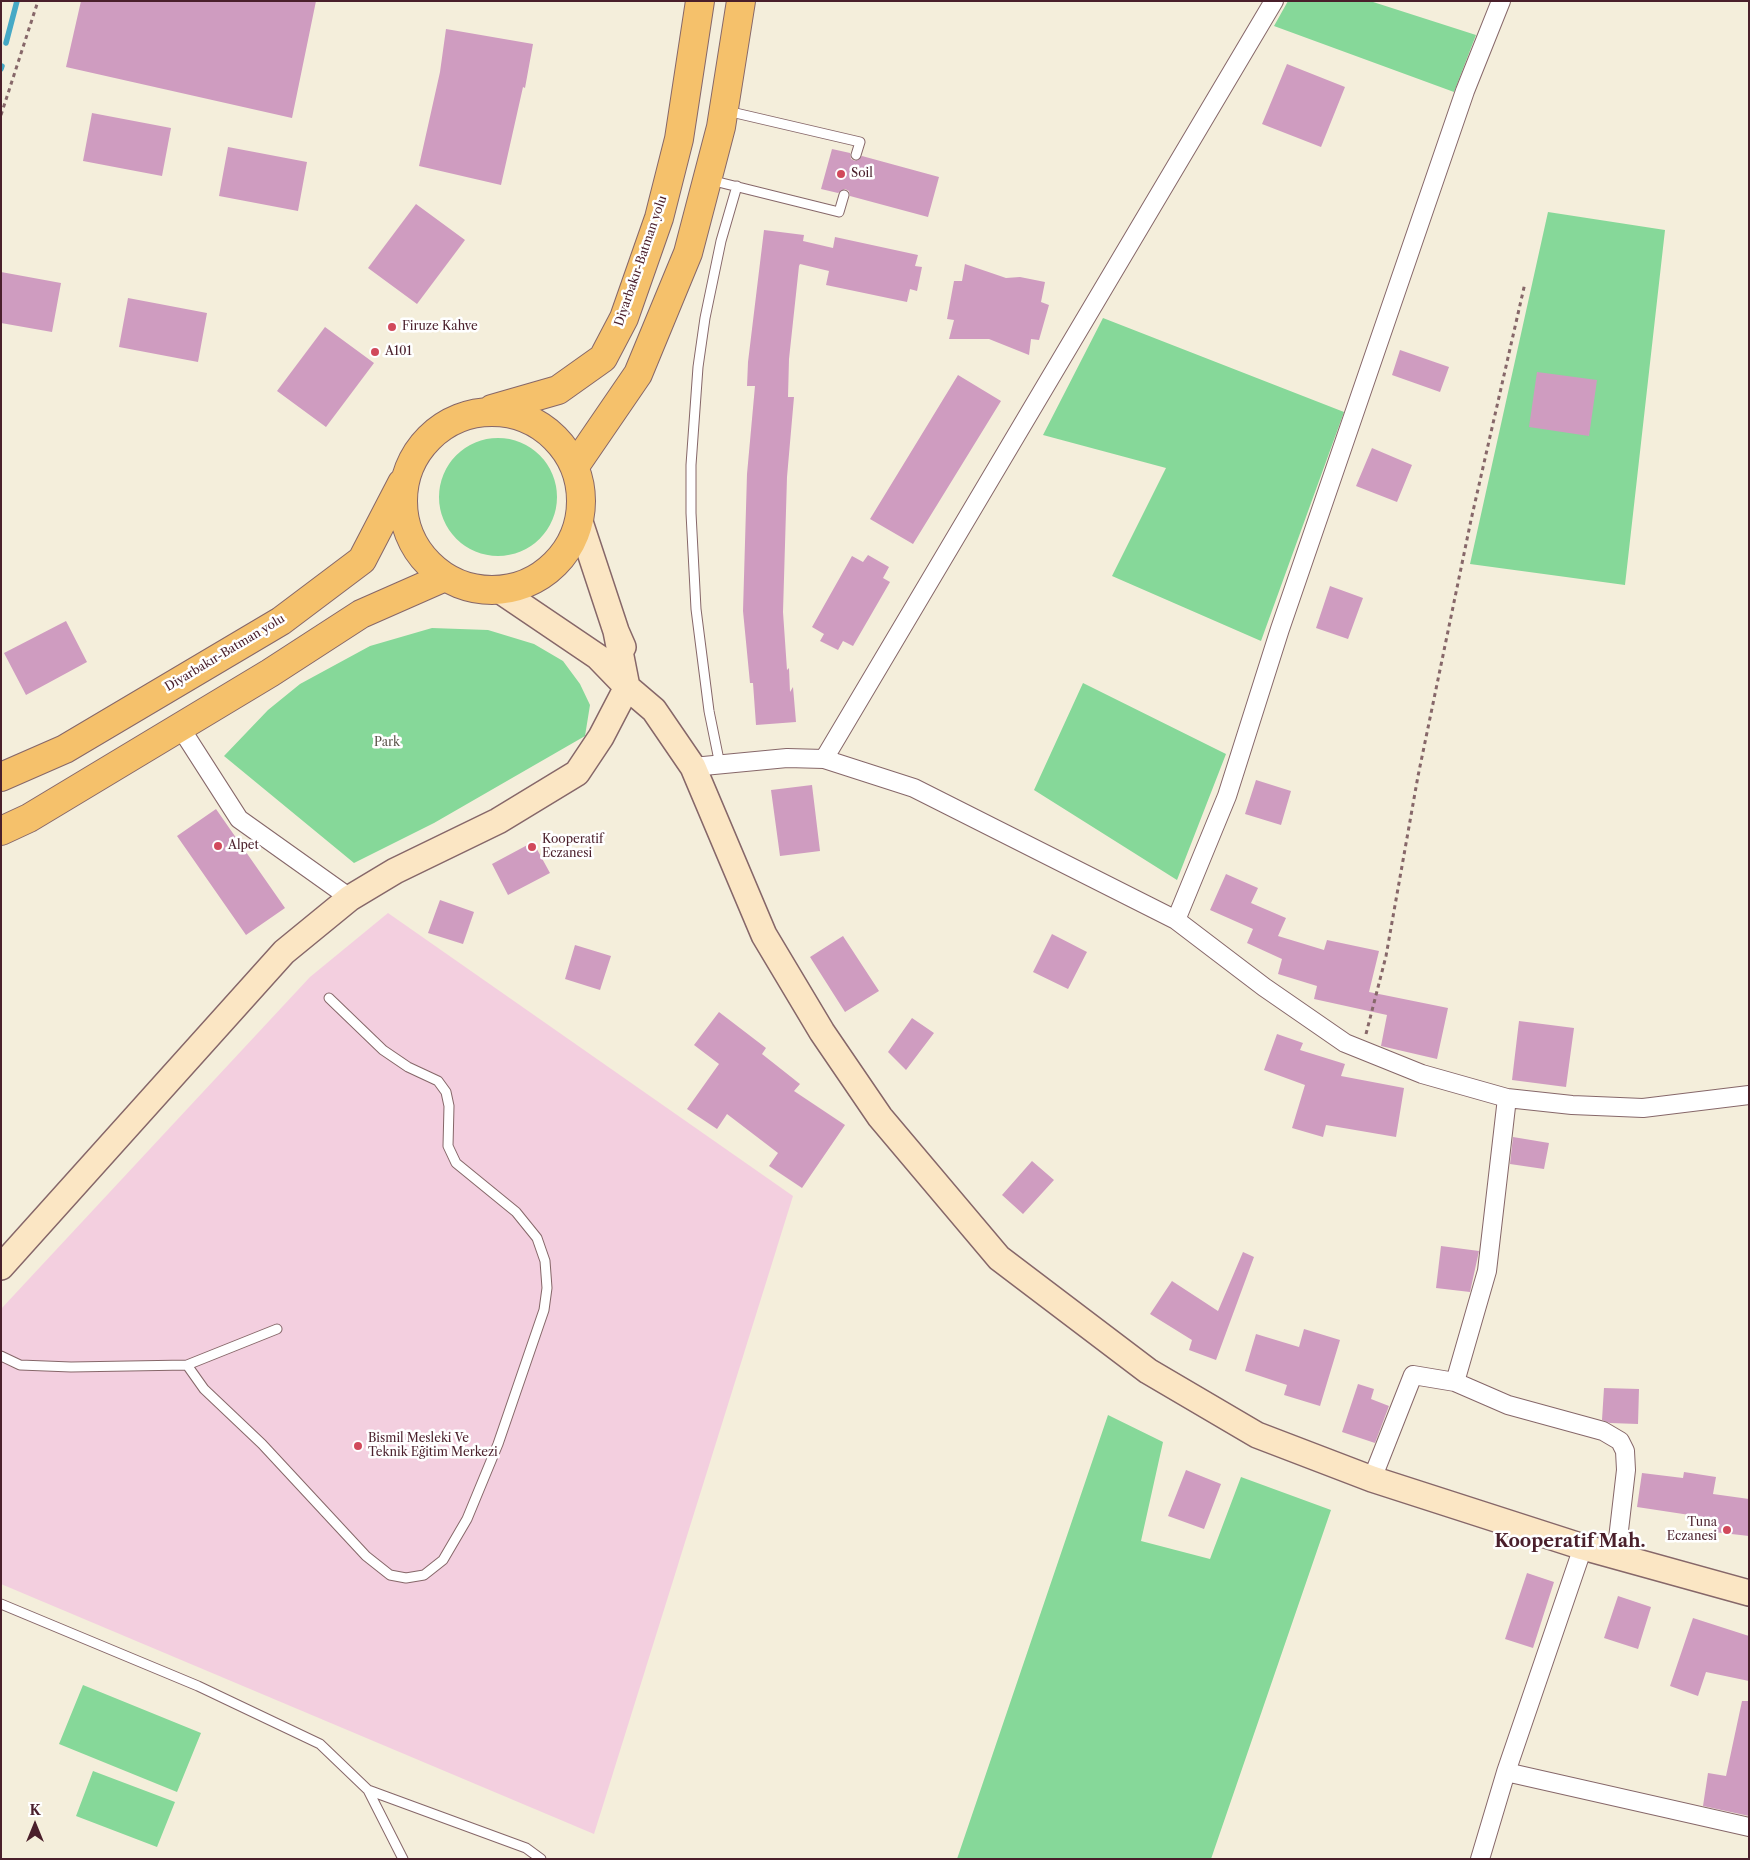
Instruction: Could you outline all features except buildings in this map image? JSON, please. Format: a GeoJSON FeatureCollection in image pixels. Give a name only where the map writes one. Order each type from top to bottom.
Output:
{"type":"FeatureCollection","features":[{"type":"Feature","properties":{"kind":"highway","name":"Diyarbakır-Batman yolu"},"geometry":{"type":"LineString","coordinates":[[1,777],[65,749],[281,621],[362,560],[404,480],[415,454],[433,432],[457,418],[558,390],[603,358],[624,318],[661,209],[678,139],[700,1]]}},
{"type":"Feature","properties":{"kind":"highway"},"geometry":{"type":"LineString","coordinates":[[575,466],[638,374],[688,253],[724,110],[741,1]]}},
{"type":"Feature","properties":{"kind":"highway"},"geometry":{"type":"LineString","coordinates":[[404,480],[402,508],[409,535],[423,559],[445,577],[471,588],[499,590],[526,584],[550,569],[569,548],[580,522],[582,493],[575,466],[560,442],[539,424],[513,413],[485,411]]}},
{"type":"Feature","properties":{"kind":"highway"},"geometry":{"type":"LineString","coordinates":[[1,831],[29,818],[270,673],[361,614],[445,577]]}},
{"type":"Feature","properties":{"kind":"main road"},"geometry":{"type":"LineString","coordinates":[[1,1266],[284,952],[350,898],[395,871],[498,821],[577,773],[601,737],[627,687],[616,631],[580,522]]}},
{"type":"Feature","properties":{"kind":"main road"},"geometry":{"type":"LineString","coordinates":[[499,590],[598,657],[627,687],[654,710]]}},
{"type":"Feature","properties":{"kind":"main road"},"geometry":{"type":"LineString","coordinates":[[616,631],[654,710],[693,768],[764,934],[822,1032],[880,1117],[999,1258],[1148,1371],[1257,1434],[1372,1479],[1583,1548],[1749,1593]]}},
{"type":"Feature","properties":{"kind":"street"},"geometry":{"type":"LineString","coordinates":[[824,759],[1274,1]]}},
{"type":"Feature","properties":{"kind":"street"},"geometry":{"type":"LineString","coordinates":[[1176,920],[1226,796],[1280,629],[1465,91],[1501,1]]}},
{"type":"Feature","properties":{"kind":"street"},"geometry":{"type":"LineString","coordinates":[[180,727],[239,819],[350,898]]}},
{"type":"Feature","properties":{"kind":"street"},"geometry":{"type":"LineString","coordinates":[[693,768],[787,758],[824,759],[914,788],[1176,920],[1264,987],[1346,1043],[1422,1074],[1507,1098],[1572,1105],[1643,1108],[1749,1095]]}},
{"type":"Feature","properties":{"kind":"street"},"geometry":{"type":"LineString","coordinates":[[1455,1382],[1487,1270],[1507,1098]]}},
{"type":"Feature","properties":{"kind":"street"},"geometry":{"type":"LineString","coordinates":[[1372,1479],[1413,1375],[1455,1382],[1508,1405],[1603,1431],[1620,1441],[1625,1451],[1626,1470],[1616,1556]]}},
{"type":"Feature","properties":{"kind":"street"},"geometry":{"type":"LineString","coordinates":[[1480,1859],[1506,1772],[1583,1548]]}},
{"type":"Feature","properties":{"kind":"street"},"geometry":{"type":"LineString","coordinates":[[1506,1772],[1749,1827]]}},
{"type":"Feature","properties":{"kind":"lane"},"geometry":{"type":"LineString","coordinates":[[724,110],[860,142],[856,155]]}},
{"type":"Feature","properties":{"kind":"lane"},"geometry":{"type":"LineString","coordinates":[[707,179],[839,212],[844,195]]}},
{"type":"Feature","properties":{"kind":"lane"},"geometry":{"type":"LineString","coordinates":[[720,765],[706,693],[696,609],[691,513],[691,465],[698,367],[705,318],[721,241],[736,186]]}},
{"type":"Feature","properties":{"kind":"lane"},"geometry":{"type":"LineString","coordinates":[[187,1365],[204,1389],[262,1444],[366,1556],[390,1575],[406,1578],[424,1575],[443,1560],[467,1518],[492,1460],[538,1328],[544,1310],[547,1288],[544,1261],[537,1238],[516,1212],[456,1163],[448,1146],[449,1106],[446,1092],[438,1081],[408,1067],[383,1050],[329,998]]}},
{"type":"Feature","properties":{"kind":"lane"},"geometry":{"type":"LineString","coordinates":[[1,1356],[20,1364],[63,1367],[187,1365],[277,1329]]}},
{"type":"Feature","properties":{"kind":"lane"},"geometry":{"type":"LineString","coordinates":[[1,1604],[198,1686],[320,1744],[368,1790],[403,1859]]}},
{"type":"Feature","properties":{"kind":"lane"},"geometry":{"type":"LineString","coordinates":[[368,1790],[526,1848],[541,1859]]}},
{"type":"Feature","properties":{"kind":"path"},"geometry":{"type":"LineString","coordinates":[[1,115],[38,1]]}},
{"type":"Feature","properties":{"kind":"path"},"geometry":{"type":"LineString","coordinates":[[1362,1049],[1386,956],[1418,776],[1471,520],[1525,283]]}},
{"type":"Feature","properties":{"kind":"shaded area","name":"Bismil Mesleki Ve Teknik Eğitim Merkezi"},"geometry":{"type":"Polygon","coordinates":[[[388,913],[793,1196],[594,1834],[1,1584],[1,1309],[310,977],[388,913]]]}},
{"type":"Feature","properties":{"kind":"green space"},"geometry":{"type":"Polygon","coordinates":[[[1288,1],[1370,1],[1476,35],[1454,92],[1274,26],[1288,1]]]}},
{"type":"Feature","properties":{"kind":"green space"},"geometry":{"type":"Polygon","coordinates":[[[1548,212],[1665,230],[1625,585],[1470,564],[1548,212]]]}},
{"type":"Feature","properties":{"kind":"green space"},"geometry":{"type":"Polygon","coordinates":[[[1103,318],[1344,412],[1261,641],[1112,576],[1166,468],[1043,435],[1103,318]]]}},
{"type":"Feature","properties":{"kind":"green space"},"geometry":{"type":"Polygon","coordinates":[[[498,438],[520,443],[540,455],[552,475],[557,497],[552,519],[540,539],[520,551],[498,556],[476,551],[456,539],[444,519],[439,497],[444,475],[456,455],[476,443],[498,438]]]}},
{"type":"Feature","properties":{"kind":"green space","name":"Park"},"geometry":{"type":"Polygon","coordinates":[[[432,628],[488,630],[534,644],[563,661],[580,684],[590,705],[585,736],[434,823],[354,863],[224,756],[268,710],[300,684],[370,646],[432,628]]]}},
{"type":"Feature","properties":{"kind":"green space"},"geometry":{"type":"Polygon","coordinates":[[[1083,683],[1226,754],[1177,880],[1034,790],[1083,683]]]}},
{"type":"Feature","properties":{"kind":"green space"},"geometry":{"type":"Polygon","coordinates":[[[1108,1415],[1163,1442],[1141,1541],[1210,1559],[1241,1477],[1331,1510],[1211,1859],[957,1859],[1108,1415]]]}},
{"type":"Feature","properties":{"kind":"green space"},"geometry":{"type":"Polygon","coordinates":[[[83,1685],[201,1733],[177,1792],[59,1744],[83,1685]]]}},
{"type":"Feature","properties":{"kind":"green space"},"geometry":{"type":"Polygon","coordinates":[[[93,1771],[175,1802],[157,1847],[76,1816],[93,1771]]]}},
{"type":"Feature","properties":{"kind":"waterway"},"geometry":{"type":"LineString","coordinates":[[6,43],[17,1]]}},
{"type":"Feature","properties":{"kind":"place","name":"Soil"},"geometry":{"type":"Point","coordinates":[841,174]}},
{"type":"Feature","properties":{"kind":"place","name":"Firuze Kahve"},"geometry":{"type":"Point","coordinates":[392,327]}},
{"type":"Feature","properties":{"kind":"place","name":"A101"},"geometry":{"type":"Point","coordinates":[375,352]}},
{"type":"Feature","properties":{"kind":"place","name":"Alpet"},"geometry":{"type":"Point","coordinates":[218,846]}},
{"type":"Feature","properties":{"kind":"place","name":"Kooperatif Eczanesi"},"geometry":{"type":"Point","coordinates":[532,847]}},
{"type":"Feature","properties":{"kind":"place","name":"Bismil Mesleki Ve Teknik Eğitim Merkezi"},"geometry":{"type":"Point","coordinates":[358,1446]}},
{"type":"Feature","properties":{"kind":"place","name":"Tuna Eczanesi"},"geometry":{"type":"Point","coordinates":[1727,1530]}},
{"type":"Feature","properties":{"kind":"district","name":"Kooperatif Mah."},"geometry":{"type":"Point","coordinates":[1570,1542]}}]}
